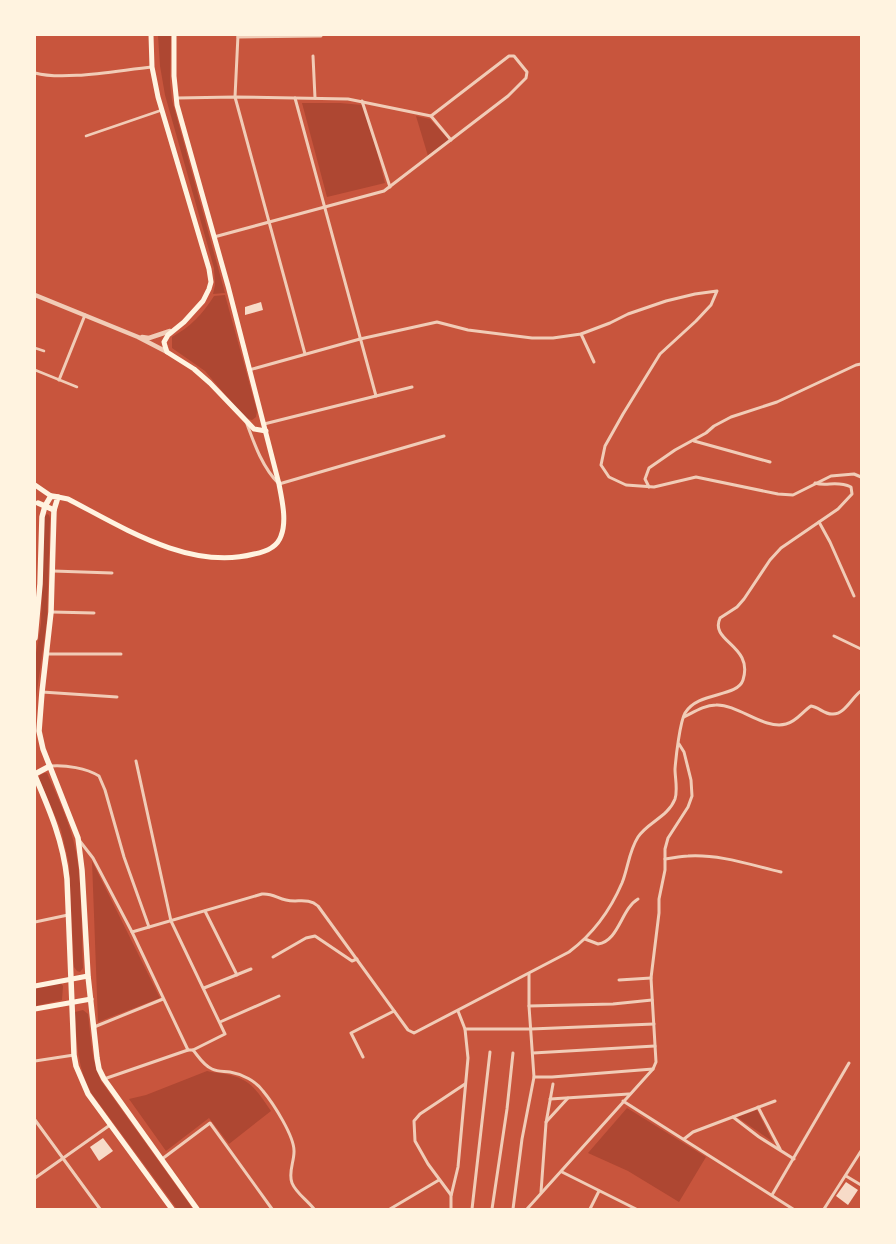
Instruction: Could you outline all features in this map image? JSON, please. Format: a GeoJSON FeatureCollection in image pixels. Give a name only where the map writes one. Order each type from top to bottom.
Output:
{"type":"FeatureCollection","features":[{"type":"Feature","properties":{"kind":"main road"},"geometry":{"type":"LineString","coordinates":[[151,35],[152,67],[162,110],[211,282],[209,289],[195,312],[172,330],[164,342],[168,352],[194,369],[210,383],[254,429],[266,431]]}},
{"type":"Feature","properties":{"kind":"main road"},"geometry":{"type":"LineString","coordinates":[[35,485],[54,497],[68,499],[149,541],[194,554],[232,557],[249,556],[264,552],[274,546],[281,537],[283,511],[280,484],[175,98],[174,35]]}},
{"type":"Feature","properties":{"kind":"main road"},"geometry":{"type":"LineString","coordinates":[[35,638],[40,584],[41,525],[45,506],[54,497]]}},
{"type":"Feature","properties":{"kind":"main road"},"geometry":{"type":"LineString","coordinates":[[54,497],[51,612],[39,731],[43,749],[78,838],[84,891],[88,976],[96,1058],[104,1079],[197,1209]]}},
{"type":"Feature","properties":{"kind":"main road"},"geometry":{"type":"LineString","coordinates":[[36,502],[54,510]]}},
{"type":"Feature","properties":{"kind":"main road"},"geometry":{"type":"LineString","coordinates":[[50,766],[35,775],[53,816],[64,857],[76,1066],[88,1094],[172,1209]]}},
{"type":"Feature","properties":{"kind":"main road"},"geometry":{"type":"LineString","coordinates":[[35,986],[88,976]]}},
{"type":"Feature","properties":{"kind":"main road"},"geometry":{"type":"LineString","coordinates":[[35,1009],[91,999]]}},
{"type":"Feature","properties":{"kind":"street"},"geometry":{"type":"LineString","coordinates":[[305,354],[235,97],[238,36],[321,36]]}},
{"type":"Feature","properties":{"kind":"street"},"geometry":{"type":"LineString","coordinates":[[313,56],[315,98]]}},
{"type":"Feature","properties":{"kind":"street"},"geometry":{"type":"LineString","coordinates":[[213,238],[374,194],[390,187],[508,96],[526,78],[526,72],[514,56],[509,56],[431,116]]}},
{"type":"Feature","properties":{"kind":"street"},"geometry":{"type":"LineString","coordinates":[[35,73],[68,76],[152,67]]}},
{"type":"Feature","properties":{"kind":"street"},"geometry":{"type":"LineString","coordinates":[[175,98],[315,98],[362,101],[431,116],[451,140]]}},
{"type":"Feature","properties":{"kind":"street"},"geometry":{"type":"LineString","coordinates":[[295,98],[376,396]]}},
{"type":"Feature","properties":{"kind":"street"},"geometry":{"type":"LineString","coordinates":[[362,101],[390,187]]}},
{"type":"Feature","properties":{"kind":"street"},"geometry":{"type":"LineString","coordinates":[[86,136],[162,110]]}},
{"type":"Feature","properties":{"kind":"street"},"geometry":{"type":"LineString","coordinates":[[249,370],[360,339],[437,322],[468,330],[532,338],[553,338],[581,334],[628,314],[666,301],[717,291],[711,305],[660,354],[623,414],[605,446],[601,465],[609,477],[626,486],[649,487],[696,477],[778,494],[793,494],[831,476],[854,474],[861,477]]}},
{"type":"Feature","properties":{"kind":"street"},"geometry":{"type":"LineString","coordinates":[[35,295],[138,337],[168,352]]}},
{"type":"Feature","properties":{"kind":"street"},"geometry":{"type":"LineString","coordinates":[[59,380],[85,315]]}},
{"type":"Feature","properties":{"kind":"street"},"geometry":{"type":"LineString","coordinates":[[138,337],[149,338],[172,330]]}},
{"type":"Feature","properties":{"kind":"street"},"geometry":{"type":"LineString","coordinates":[[581,334],[594,362]]}},
{"type":"Feature","properties":{"kind":"street"},"geometry":{"type":"LineString","coordinates":[[35,348],[44,351]]}},
{"type":"Feature","properties":{"kind":"street"},"geometry":{"type":"LineString","coordinates":[[649,487],[645,479],[649,468],[714,426],[731,417],[777,402],[861,364]]}},
{"type":"Feature","properties":{"kind":"street"},"geometry":{"type":"LineString","coordinates":[[35,370],[77,387]]}},
{"type":"Feature","properties":{"kind":"street"},"geometry":{"type":"LineString","coordinates":[[264,424],[412,387]]}},
{"type":"Feature","properties":{"kind":"street"},"geometry":{"type":"LineString","coordinates":[[247,422],[269,474],[280,484],[444,436]]}},
{"type":"Feature","properties":{"kind":"street"},"geometry":{"type":"LineString","coordinates":[[694,440],[770,462]]}},
{"type":"Feature","properties":{"kind":"street"},"geometry":{"type":"LineString","coordinates":[[132,932],[266,893],[287,901],[310,901],[318,906],[408,1030],[414,1033],[562,957],[585,939],[601,923],[622,883],[637,839],[644,830],[664,814],[676,797],[676,768],[683,717],[695,702],[734,690],[741,683],[744,670],[743,660],[739,651],[720,634],[719,621],[744,599],[780,548],[838,509],[852,492],[851,487],[844,484],[815,483]]}},
{"type":"Feature","properties":{"kind":"street"},"geometry":{"type":"LineString","coordinates":[[819,522],[854,596]]}},
{"type":"Feature","properties":{"kind":"street"},"geometry":{"type":"LineString","coordinates":[[53,570],[112,573]]}},
{"type":"Feature","properties":{"kind":"street"},"geometry":{"type":"LineString","coordinates":[[51,612],[94,613]]}},
{"type":"Feature","properties":{"kind":"street"},"geometry":{"type":"LineString","coordinates":[[834,636],[861,649]]}},
{"type":"Feature","properties":{"kind":"street"},"geometry":{"type":"LineString","coordinates":[[47,654],[121,654]]}},
{"type":"Feature","properties":{"kind":"street"},"geometry":{"type":"LineString","coordinates":[[683,717],[704,707],[719,705],[773,724],[784,725],[792,722],[811,706],[831,714],[837,714],[861,691]]}},
{"type":"Feature","properties":{"kind":"street"},"geometry":{"type":"LineString","coordinates":[[42,692],[117,696]]}},
{"type":"Feature","properties":{"kind":"street"},"geometry":{"type":"LineString","coordinates":[[527,1209],[653,1069],[656,1062],[651,978],[659,899],[665,870],[668,838],[688,807],[692,796],[691,780],[684,752],[679,743]]}},
{"type":"Feature","properties":{"kind":"street"},"geometry":{"type":"LineString","coordinates":[[104,1079],[188,1050],[193,1050],[225,1034],[171,921],[136,761]]}},
{"type":"Feature","properties":{"kind":"street"},"geometry":{"type":"LineString","coordinates":[[50,766],[61,765],[82,769],[99,776],[106,791],[132,880],[149,927]]}},
{"type":"Feature","properties":{"kind":"street"},"geometry":{"type":"LineString","coordinates":[[78,838],[93,858],[132,932],[188,1050]]}},
{"type":"Feature","properties":{"kind":"street"},"geometry":{"type":"LineString","coordinates":[[665,859],[689,856],[704,857],[781,872]]}},
{"type":"Feature","properties":{"kind":"street"},"geometry":{"type":"LineString","coordinates":[[585,939],[598,944],[608,941],[631,904],[638,899]]}},
{"type":"Feature","properties":{"kind":"street"},"geometry":{"type":"LineString","coordinates":[[205,910],[237,975]]}},
{"type":"Feature","properties":{"kind":"street"},"geometry":{"type":"LineString","coordinates":[[35,922],[68,915]]}},
{"type":"Feature","properties":{"kind":"street"},"geometry":{"type":"LineString","coordinates":[[273,957],[306,938],[315,936],[352,961],[358,959]]}},
{"type":"Feature","properties":{"kind":"street"},"geometry":{"type":"LineString","coordinates":[[204,988],[251,968]]}},
{"type":"Feature","properties":{"kind":"street"},"geometry":{"type":"LineString","coordinates":[[513,1209],[522,1139],[534,1077],[529,1006],[529,974]]}},
{"type":"Feature","properties":{"kind":"street"},"geometry":{"type":"LineString","coordinates":[[619,980],[651,978]]}},
{"type":"Feature","properties":{"kind":"street"},"geometry":{"type":"LineString","coordinates":[[220,1022],[279,996]]}},
{"type":"Feature","properties":{"kind":"street"},"geometry":{"type":"LineString","coordinates":[[94,1027],[163,999]]}},
{"type":"Feature","properties":{"kind":"street"},"geometry":{"type":"LineString","coordinates":[[529,1006],[613,1004],[652,1000]]}},
{"type":"Feature","properties":{"kind":"street"},"geometry":{"type":"LineString","coordinates":[[363,1057],[351,1033],[394,1011]]}},
{"type":"Feature","properties":{"kind":"street"},"geometry":{"type":"LineString","coordinates":[[451,1209],[451,1196],[458,1167],[468,1058],[465,1028],[458,1011]]}},
{"type":"Feature","properties":{"kind":"street"},"geometry":{"type":"LineString","coordinates":[[465,1028],[531,1029],[654,1024]]}},
{"type":"Feature","properties":{"kind":"street"},"geometry":{"type":"LineString","coordinates":[[533,1053],[655,1046]]}},
{"type":"Feature","properties":{"kind":"street"},"geometry":{"type":"LineString","coordinates":[[193,1050],[207,1066],[218,1071],[243,1076],[263,1090],[290,1136],[294,1151],[290,1177],[292,1184],[314,1209]]}},
{"type":"Feature","properties":{"kind":"street"},"geometry":{"type":"LineString","coordinates":[[472,1209],[490,1052]]}},
{"type":"Feature","properties":{"kind":"street"},"geometry":{"type":"LineString","coordinates":[[492,1209],[513,1053]]}},
{"type":"Feature","properties":{"kind":"street"},"geometry":{"type":"LineString","coordinates":[[35,1061],[74,1055]]}},
{"type":"Feature","properties":{"kind":"street"},"geometry":{"type":"LineString","coordinates":[[772,1195],[849,1063]]}},
{"type":"Feature","properties":{"kind":"street"},"geometry":{"type":"LineString","coordinates":[[534,1077],[653,1069]]}},
{"type":"Feature","properties":{"kind":"street"},"geometry":{"type":"LineString","coordinates":[[451,1196],[415,1141],[414,1121],[420,1114],[466,1083]]}},
{"type":"Feature","properties":{"kind":"street"},"geometry":{"type":"LineString","coordinates":[[541,1193],[546,1123],[553,1084]]}},
{"type":"Feature","properties":{"kind":"street"},"geometry":{"type":"LineString","coordinates":[[550,1099],[629,1094]]}},
{"type":"Feature","properties":{"kind":"street"},"geometry":{"type":"LineString","coordinates":[[546,1123],[568,1098]]}},
{"type":"Feature","properties":{"kind":"street"},"geometry":{"type":"LineString","coordinates":[[623,1101],[792,1209]]}},
{"type":"Feature","properties":{"kind":"street"},"geometry":{"type":"LineString","coordinates":[[684,1139],[694,1132],[775,1101]]}},
{"type":"Feature","properties":{"kind":"street"},"geometry":{"type":"LineString","coordinates":[[758,1107],[780,1150]]}},
{"type":"Feature","properties":{"kind":"street"},"geometry":{"type":"LineString","coordinates":[[733,1117],[794,1159]]}},
{"type":"Feature","properties":{"kind":"street"},"geometry":{"type":"LineString","coordinates":[[35,1120],[100,1209]]}},
{"type":"Feature","properties":{"kind":"street"},"geometry":{"type":"LineString","coordinates":[[161,1159],[210,1123],[272,1209]]}},
{"type":"Feature","properties":{"kind":"street"},"geometry":{"type":"LineString","coordinates":[[35,1178],[111,1125]]}},
{"type":"Feature","properties":{"kind":"street"},"geometry":{"type":"LineString","coordinates":[[824,1209],[861,1151]]}},
{"type":"Feature","properties":{"kind":"street"},"geometry":{"type":"LineString","coordinates":[[562,1172],[636,1209]]}},
{"type":"Feature","properties":{"kind":"street"},"geometry":{"type":"LineString","coordinates":[[846,1176],[861,1185]]}},
{"type":"Feature","properties":{"kind":"street"},"geometry":{"type":"LineString","coordinates":[[390,1209],[439,1180]]}},
{"type":"Feature","properties":{"kind":"street"},"geometry":{"type":"LineString","coordinates":[[590,1209],[599,1191]]}},
{"type":"Feature","properties":{"kind":"shaded area"},"geometry":{"type":"Polygon","coordinates":[[[158,35],[171,35],[170,83],[172,100],[225,293],[213,294],[215,285],[214,268],[165,95],[160,66],[158,35]]]}},
{"type":"Feature","properties":{"kind":"shaded area"},"geometry":{"type":"Polygon","coordinates":[[[302,103],[362,105],[376,147],[385,183],[327,197],[302,103]]]}},
{"type":"Feature","properties":{"kind":"shaded area"},"geometry":{"type":"Polygon","coordinates":[[[416,116],[430,119],[449,140],[428,156],[416,116]]]}},
{"type":"Feature","properties":{"kind":"shaded area"},"geometry":{"type":"Polygon","coordinates":[[[225,295],[257,411],[256,417],[252,420],[245,418],[205,371],[172,348],[172,337],[196,320],[214,296],[225,295]]]}},
{"type":"Feature","properties":{"kind":"shaded area"},"geometry":{"type":"Polygon","coordinates":[[[47,514],[50,518],[47,620],[35,705],[35,659],[41,624],[44,516],[47,514]]]}},
{"type":"Feature","properties":{"kind":"shaded area"},"geometry":{"type":"Polygon","coordinates":[[[44,773],[47,773],[64,812],[76,852],[80,881],[83,968],[80,972],[74,967],[69,864],[61,830],[39,778],[44,773]]]}},
{"type":"Feature","properties":{"kind":"shaded area"},"geometry":{"type":"Polygon","coordinates":[[[92,861],[160,998],[98,1022],[92,861]]]}},
{"type":"Feature","properties":{"kind":"shaded area"},"geometry":{"type":"Polygon","coordinates":[[[60,982],[63,986],[62,1000],[35,1006],[35,987],[60,982]]]}},
{"type":"Feature","properties":{"kind":"shaded area"},"geometry":{"type":"Polygon","coordinates":[[[83,1010],[88,1014],[93,1057],[101,1081],[193,1209],[177,1209],[92,1094],[83,1074],[77,1045],[75,1012],[83,1010]]]}},
{"type":"Feature","properties":{"kind":"shaded area"},"geometry":{"type":"Polygon","coordinates":[[[207,1071],[230,1075],[244,1080],[254,1088],[271,1111],[229,1144],[209,1118],[166,1151],[129,1099],[146,1095],[207,1071]]]}},
{"type":"Feature","properties":{"kind":"shaded area"},"geometry":{"type":"Polygon","coordinates":[[[627,1108],[706,1157],[679,1202],[628,1171],[588,1153],[627,1108]]]}},
{"type":"Feature","properties":{"kind":"shaded area"},"geometry":{"type":"Polygon","coordinates":[[[757,1110],[773,1142],[737,1117],[757,1110]]]}},
{"type":"Feature","properties":{"kind":"building"},"geometry":{"type":"Polygon","coordinates":[[[261,302],[263,310],[245,315],[245,307],[261,302]]]}},
{"type":"Feature","properties":{"kind":"building"},"geometry":{"type":"Polygon","coordinates":[[[103,1138],[113,1151],[99,1161],[90,1147],[103,1138]]]}},
{"type":"Feature","properties":{"kind":"building"},"geometry":{"type":"Polygon","coordinates":[[[846,1182],[858,1190],[848,1205],[836,1196],[846,1182]]]}}]}
